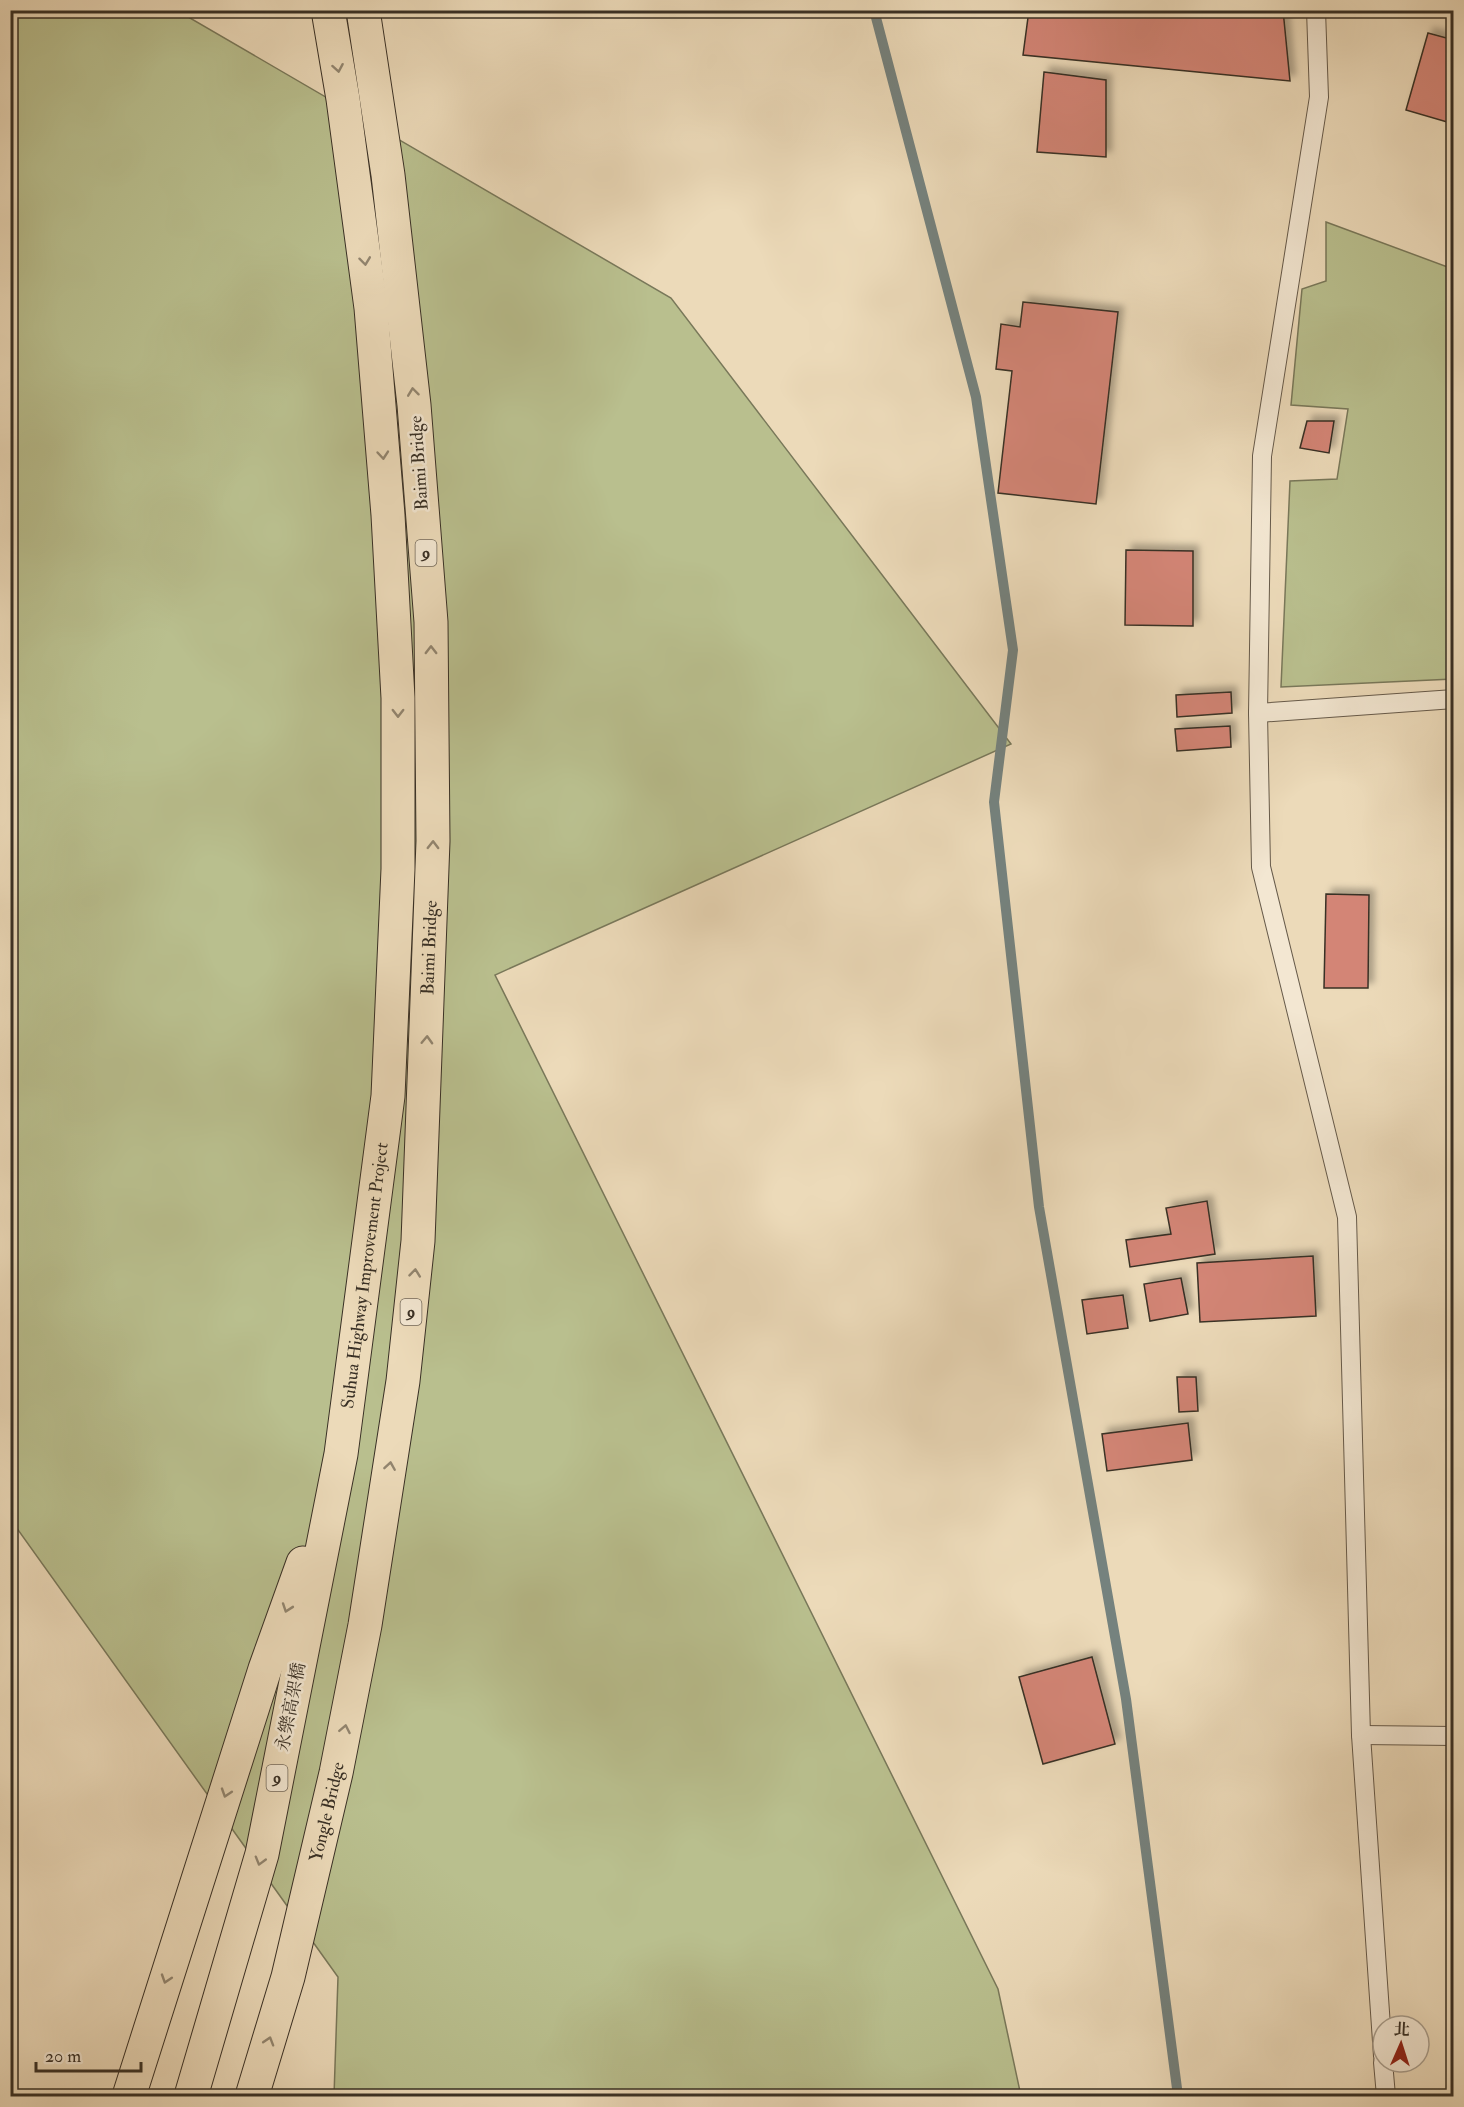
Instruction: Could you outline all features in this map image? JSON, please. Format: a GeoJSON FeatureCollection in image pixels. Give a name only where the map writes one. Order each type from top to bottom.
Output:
{"type":"FeatureCollection","features":[{"type":"Feature","properties":{"kind":"main road","name":"Baimi Bridge"},"geometry":{"type":"LineString","coordinates":[[328,10],[343,99],[371,308],[389,538],[398,698],[398,869],[388,1096]]}},
{"type":"Feature","properties":{"kind":"main road","name":"Baimi Bridge"},"geometry":{"type":"LineString","coordinates":[[363,10],[388,175],[414,405],[431,622],[433,841],[425,1098],[417,1253],[403,1381],[381,1524]]}},
{"type":"Feature","properties":{"kind":"main road","name":"Suhua Highway Improvement Project"},"geometry":{"type":"LineString","coordinates":[[341,1454],[388,1096]]}},
{"type":"Feature","properties":{"kind":"main road"},"geometry":{"type":"LineString","coordinates":[[129,2097],[265,1669],[341,1454]]}},
{"type":"Feature","properties":{"kind":"main road","name":"永樂高架橋"},"geometry":{"type":"LineString","coordinates":[[191,2097],[262,1854],[341,1454]]}},
{"type":"Feature","properties":{"kind":"main road","name":"Yongle Bridge"},"geometry":{"type":"LineString","coordinates":[[252,2097],[288,1977],[336,1773],[365,1625],[381,1524]]}},
{"type":"Feature","properties":{"kind":"lane"},"geometry":{"type":"LineString","coordinates":[[1316,10],[1319,97],[1262,456],[1258,712],[1261,867],[1347,1217],[1361,1735],[1380,2014]]}},
{"type":"Feature","properties":{"kind":"lane"},"geometry":{"type":"LineString","coordinates":[[1258,712],[1454,699]]}},
{"type":"Feature","properties":{"kind":"lane"},"geometry":{"type":"LineString","coordinates":[[1361,1735],[1454,1736]]}},
{"type":"Feature","properties":{"kind":"lane"},"geometry":{"type":"LineString","coordinates":[[1384,2074],[1386,2097]]}},
{"type":"Feature","properties":{"kind":"green space"},"geometry":{"type":"Polygon","coordinates":[[[10,11],[178,11],[671,298],[1011,744],[495,975],[998,1989],[1021,2096],[334,2096],[338,1977],[11,1520],[10,11]]]}},
{"type":"Feature","properties":{"kind":"green space"},"geometry":{"type":"Polygon","coordinates":[[[1326,222],[1453,269],[1453,679],[1281,687],[1290,481],[1337,479],[1348,409],[1291,405],[1302,289],[1326,281],[1326,222]]]}},
{"type":"Feature","properties":{"kind":"building"},"geometry":{"type":"Polygon","coordinates":[[[1029,10],[1283,10],[1290,81],[1023,55],[1029,10]]]}},
{"type":"Feature","properties":{"kind":"building"},"geometry":{"type":"Polygon","coordinates":[[[1428,33],[1454,40],[1454,124],[1406,110],[1428,33]]]}},
{"type":"Feature","properties":{"kind":"building"},"geometry":{"type":"Polygon","coordinates":[[[1044,72],[1106,80],[1106,157],[1037,152],[1044,72]]]}},
{"type":"Feature","properties":{"kind":"building"},"geometry":{"type":"Polygon","coordinates":[[[1023,302],[1118,312],[1096,504],[998,493],[1012,371],[996,369],[1001,324],[1020,327],[1023,302]]]}},
{"type":"Feature","properties":{"kind":"building"},"geometry":{"type":"Polygon","coordinates":[[[1307,421],[1334,421],[1329,453],[1300,448],[1307,421]]]}},
{"type":"Feature","properties":{"kind":"building"},"geometry":{"type":"Polygon","coordinates":[[[1126,550],[1193,551],[1193,626],[1125,625],[1126,550]]]}},
{"type":"Feature","properties":{"kind":"building"},"geometry":{"type":"Polygon","coordinates":[[[1231,692],[1232,713],[1177,717],[1176,695],[1231,692]]]}},
{"type":"Feature","properties":{"kind":"building"},"geometry":{"type":"Polygon","coordinates":[[[1230,726],[1231,747],[1177,751],[1175,729],[1230,726]]]}},
{"type":"Feature","properties":{"kind":"building"},"geometry":{"type":"Polygon","coordinates":[[[1326,894],[1369,895],[1368,988],[1324,988],[1326,894]]]}},
{"type":"Feature","properties":{"kind":"building"},"geometry":{"type":"Polygon","coordinates":[[[1207,1201],[1215,1254],[1130,1267],[1126,1240],[1171,1234],[1166,1208],[1207,1201]]]}},
{"type":"Feature","properties":{"kind":"building"},"geometry":{"type":"Polygon","coordinates":[[[1313,1256],[1316,1316],[1200,1322],[1197,1263],[1313,1256]]]}},
{"type":"Feature","properties":{"kind":"building"},"geometry":{"type":"Polygon","coordinates":[[[1181,1278],[1188,1314],[1150,1321],[1144,1284],[1181,1278]]]}},
{"type":"Feature","properties":{"kind":"building"},"geometry":{"type":"Polygon","coordinates":[[[1123,1295],[1128,1328],[1087,1334],[1082,1300],[1123,1295]]]}},
{"type":"Feature","properties":{"kind":"building"},"geometry":{"type":"Polygon","coordinates":[[[1177,1377],[1196,1377],[1198,1411],[1179,1412],[1177,1377]]]}},
{"type":"Feature","properties":{"kind":"building"},"geometry":{"type":"Polygon","coordinates":[[[1188,1423],[1192,1460],[1107,1471],[1102,1434],[1188,1423]]]}},
{"type":"Feature","properties":{"kind":"building"},"geometry":{"type":"Polygon","coordinates":[[[1092,1657],[1115,1744],[1043,1764],[1019,1677],[1092,1657]]]}},
{"type":"Feature","properties":{"kind":"waterway"},"geometry":{"type":"LineString","coordinates":[[874,10],[976,397],[1013,650],[994,802],[1039,1207],[1126,1699],[1178,2096]]}}]}
